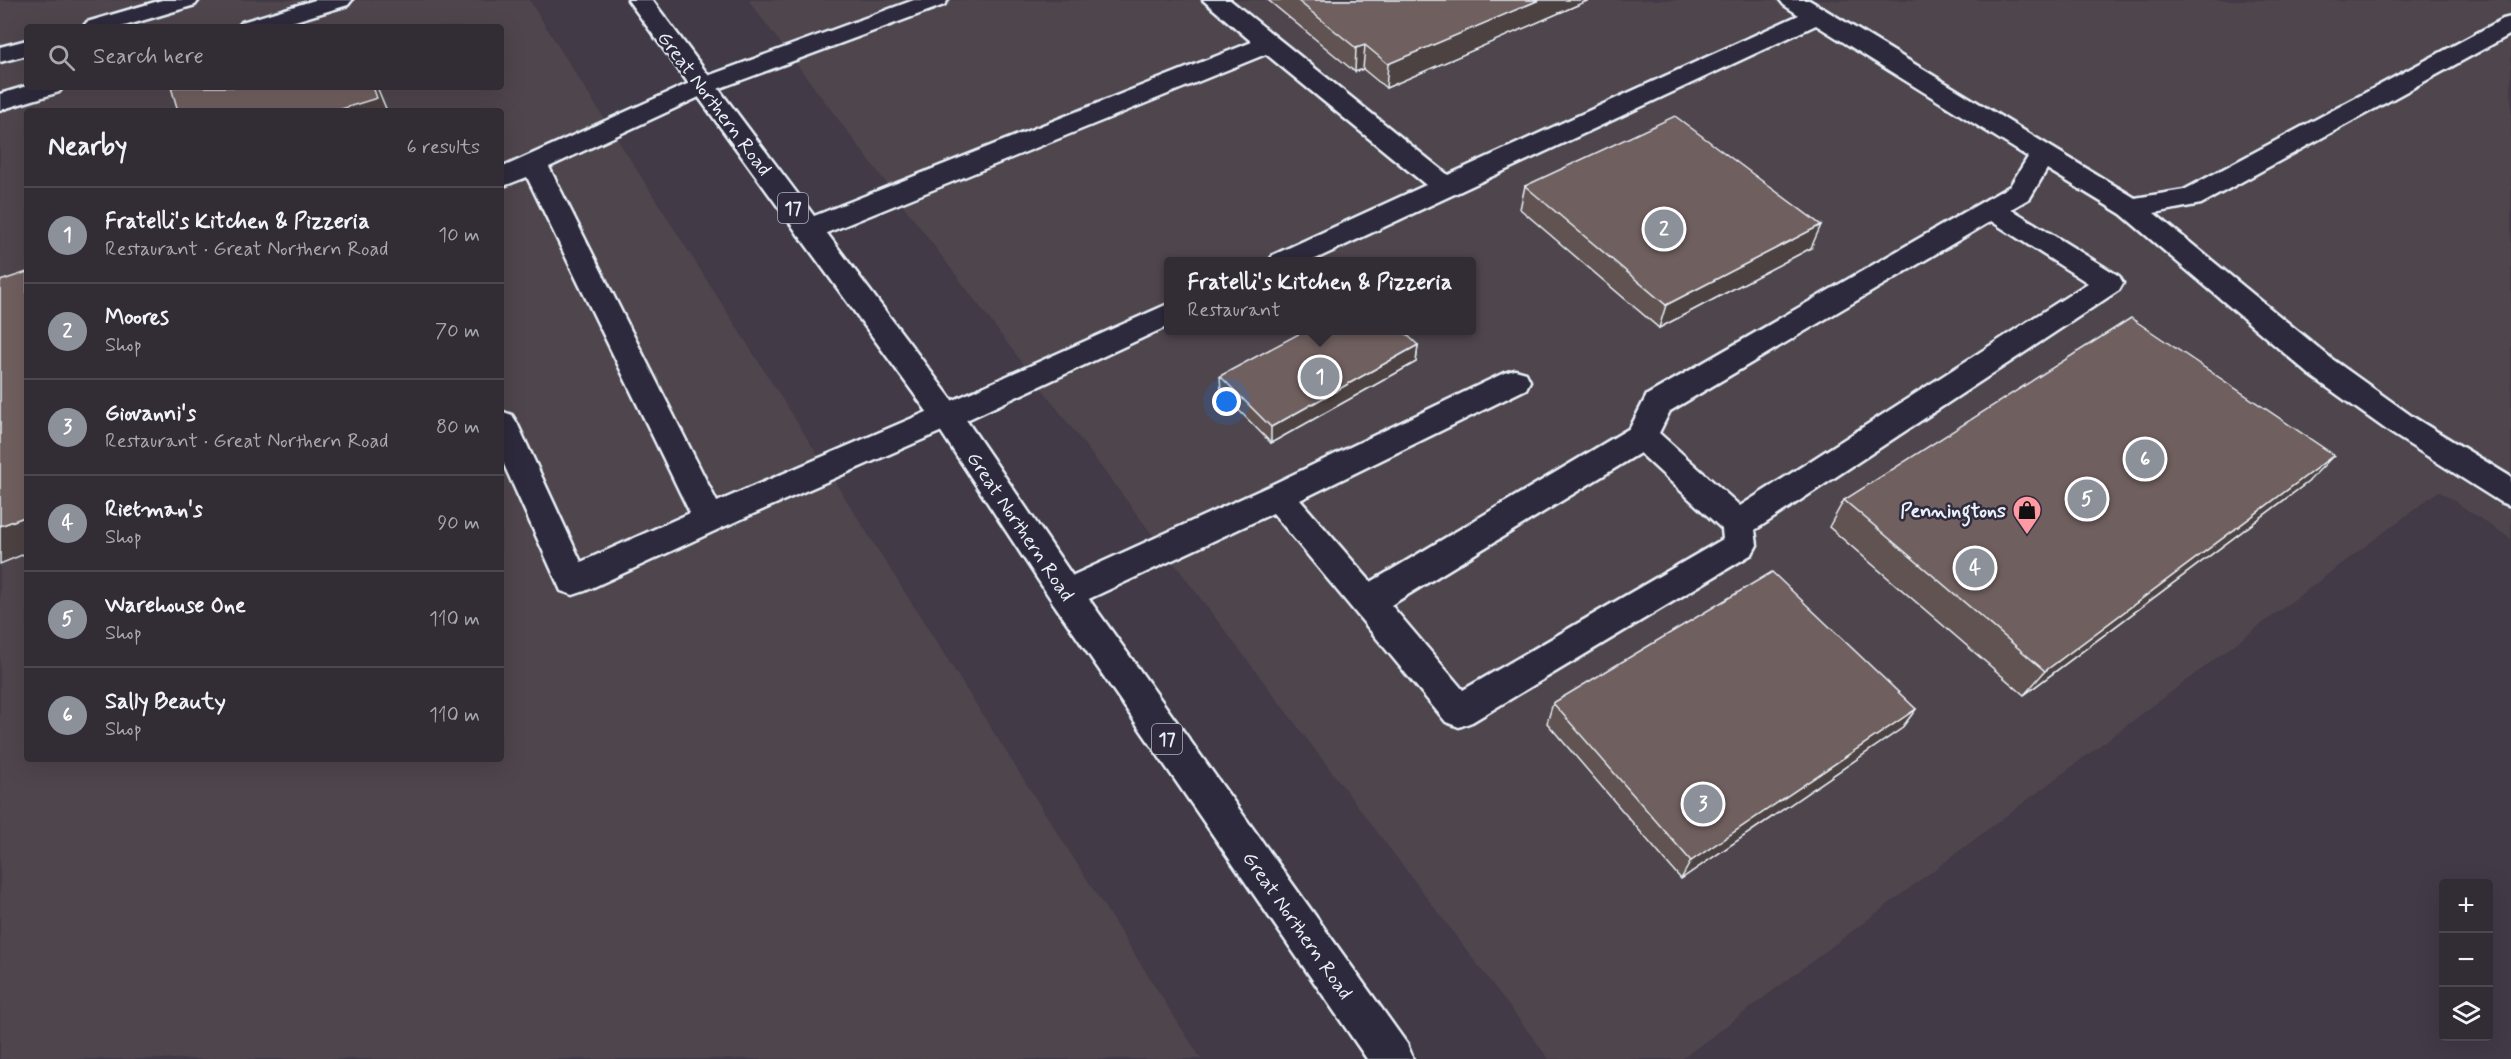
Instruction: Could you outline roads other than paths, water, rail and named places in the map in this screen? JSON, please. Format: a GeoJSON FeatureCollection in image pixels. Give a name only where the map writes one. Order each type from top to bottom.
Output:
{"type":"FeatureCollection","features":[{"type":"Feature","properties":{"kind":"main road"},"geometry":{"type":"LineString","coordinates":[[105,24],[187,0]]}},
{"type":"Feature","properties":{"kind":"main road"},"geometry":{"type":"LineString","coordinates":[[260,24],[340,0]]}},
{"type":"Feature","properties":{"kind":"main road","name":"Great Northern Road"},"geometry":{"type":"LineString","coordinates":[[640,0],[947,416],[1066,594],[1392,1059]]}},
{"type":"Feature","properties":{"kind":"main road"},"geometry":{"type":"LineString","coordinates":[[504,177],[703,86],[936,0]]}},
{"type":"Feature","properties":{"kind":"main road"},"geometry":{"type":"LineString","coordinates":[[1215,0],[1445,187]]}},
{"type":"Feature","properties":{"kind":"main road"},"geometry":{"type":"LineString","coordinates":[[1792,0],[2131,208],[2321,367],[2402,425],[2511,493]]}},
{"type":"Feature","properties":{"kind":"main road"},"geometry":{"type":"LineString","coordinates":[[1292,257],[1816,16]]}},
{"type":"Feature","properties":{"kind":"main road"},"geometry":{"type":"LineString","coordinates":[[2131,208],[2191,198],[2511,24]]}},
{"type":"Feature","properties":{"kind":"main road"},"geometry":{"type":"LineString","coordinates":[[809,229],[1269,44]]}},
{"type":"Feature","properties":{"kind":"main road"},"geometry":{"type":"LineString","coordinates":[[0,55],[24,48]]}},
{"type":"Feature","properties":{"kind":"main road"},"geometry":{"type":"LineString","coordinates":[[0,102],[40,90]]}},
{"type":"Feature","properties":{"kind":"main road"},"geometry":{"type":"LineString","coordinates":[[1367,602],[1642,436],[1658,403],[2020,192],[2043,154]]}},
{"type":"Feature","properties":{"kind":"main road"},"geometry":{"type":"LineString","coordinates":[[534,165],[709,519]]}},
{"type":"Feature","properties":{"kind":"main road"},"geometry":{"type":"LineString","coordinates":[[1738,524],[2109,283],[1991,209]]}},
{"type":"Feature","properties":{"kind":"main road"},"geometry":{"type":"LineString","coordinates":[[504,430],[573,581],[709,519],[947,416],[1164,316]]}},
{"type":"Feature","properties":{"kind":"main road"},"geometry":{"type":"LineString","coordinates":[[1066,594],[1278,496],[1515,381]]}},
{"type":"Feature","properties":{"kind":"main road"},"geometry":{"type":"LineString","coordinates":[[1278,496],[1459,711],[1740,545],[1738,524],[1642,436]]}},
{"type":"Feature","properties":{"kind":"place","name":"Moores"},"geometry":{"type":"Point","coordinates":[1664,229]}},
{"type":"Feature","properties":{"kind":"place","name":"Fratelli's Kitchen & Pizzeria"},"geometry":{"type":"Point","coordinates":[1320,377]}},
{"type":"Feature","properties":{"kind":"place","name":"Sally Beauty"},"geometry":{"type":"Point","coordinates":[2145,459]}},
{"type":"Feature","properties":{"kind":"place","name":"Warehouse One"},"geometry":{"type":"Point","coordinates":[2087,499]}},
{"type":"Feature","properties":{"kind":"place","name":"Penningtons"},"geometry":{"type":"Point","coordinates":[2027,536]}},
{"type":"Feature","properties":{"kind":"place","name":"Rietman's"},"geometry":{"type":"Point","coordinates":[1975,568]}},
{"type":"Feature","properties":{"kind":"place","name":"Giovanni's"},"geometry":{"type":"Point","coordinates":[1703,804]}}]}
